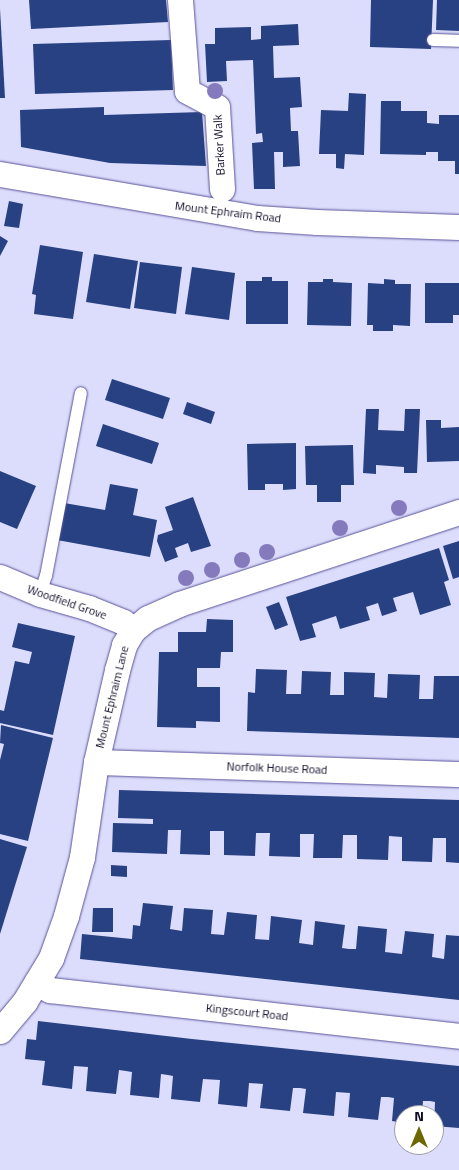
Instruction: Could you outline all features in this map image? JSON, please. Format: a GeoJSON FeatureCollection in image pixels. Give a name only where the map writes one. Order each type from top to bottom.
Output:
{"type":"FeatureCollection","features":[{"type":"Feature","properties":{"kind":"street","name":"Barker Walk"},"geometry":{"type":"LineString","coordinates":[[180,0],[187,91],[217,107],[222,189]]}},
{"type":"Feature","properties":{"kind":"street","name":"Mount Ephraim Road"},"geometry":{"type":"LineString","coordinates":[[0,174],[257,218],[318,222],[459,226]]}},
{"type":"Feature","properties":{"kind":"street","name":"Mount Ephraim Lane"},"geometry":{"type":"LineString","coordinates":[[0,1031],[36,983],[51,958],[69,908],[82,857],[96,762],[124,645],[133,630],[148,618],[179,604],[459,512]]}},
{"type":"Feature","properties":{"kind":"street","name":"Woodfield Grove"},"geometry":{"type":"LineString","coordinates":[[0,577],[40,594],[89,608],[123,622],[133,630]]}},
{"type":"Feature","properties":{"kind":"street","name":"Norfolk House Road"},"geometry":{"type":"LineString","coordinates":[[96,762],[459,774]]}},
{"type":"Feature","properties":{"kind":"street","name":"Kingscourt Road"},"geometry":{"type":"LineString","coordinates":[[36,983],[50,990],[459,1036]]}},
{"type":"Feature","properties":{"kind":"lane"},"geometry":{"type":"LineString","coordinates":[[433,40],[459,41]]}},
{"type":"Feature","properties":{"kind":"lane"},"geometry":{"type":"LineString","coordinates":[[40,594],[46,576],[81,394]]}},
{"type":"Feature","properties":{"kind":"building"},"geometry":{"type":"Polygon","coordinates":[[[29,0],[166,0],[168,22],[31,29],[29,0]]]}},
{"type":"Feature","properties":{"kind":"building"},"geometry":{"type":"Polygon","coordinates":[[[371,0],[433,0],[431,49],[370,47],[371,0]]]}},
{"type":"Feature","properties":{"kind":"building"},"geometry":{"type":"Polygon","coordinates":[[[437,0],[459,0],[459,31],[436,30],[437,0]]]}},
{"type":"Feature","properties":{"kind":"building"},"geometry":{"type":"Polygon","coordinates":[[[0,9],[5,98],[0,98],[0,9]]]}},
{"type":"Feature","properties":{"kind":"building"},"geometry":{"type":"Polygon","coordinates":[[[298,24],[299,45],[273,46],[274,78],[300,77],[302,107],[290,108],[291,131],[298,131],[300,166],[283,167],[283,152],[274,152],[275,189],[254,189],[252,143],[263,142],[262,133],[256,134],[253,60],[226,61],[227,81],[207,82],[205,44],[215,44],[215,28],[251,27],[251,40],[261,39],[261,26],[298,24]]]}},
{"type":"Feature","properties":{"kind":"building"},"geometry":{"type":"Polygon","coordinates":[[[171,40],[173,90],[35,94],[33,44],[171,40]]]}},
{"type":"Feature","properties":{"kind":"building"},"geometry":{"type":"Polygon","coordinates":[[[349,93],[366,94],[364,155],[345,154],[344,169],[336,168],[336,154],[319,154],[321,110],[348,111],[349,93]]]}},
{"type":"Feature","properties":{"kind":"building"},"geometry":{"type":"Polygon","coordinates":[[[381,101],[401,101],[401,111],[427,111],[427,123],[439,124],[439,115],[459,115],[459,174],[455,174],[455,161],[438,161],[438,152],[426,152],[426,155],[380,154],[381,101]]]}},
{"type":"Feature","properties":{"kind":"building"},"geometry":{"type":"Polygon","coordinates":[[[104,107],[104,115],[202,112],[206,166],[110,163],[21,147],[20,110],[104,107]]]}},
{"type":"Feature","properties":{"kind":"building"},"geometry":{"type":"Polygon","coordinates":[[[9,201],[23,204],[19,228],[4,226],[9,201]]]}},
{"type":"Feature","properties":{"kind":"building"},"geometry":{"type":"Polygon","coordinates":[[[0,236],[8,241],[0,256],[0,236]]]}},
{"type":"Feature","properties":{"kind":"building"},"geometry":{"type":"Polygon","coordinates":[[[40,245],[83,252],[73,319],[34,314],[36,295],[32,294],[40,245]]]}},
{"type":"Feature","properties":{"kind":"building"},"geometry":{"type":"Polygon","coordinates":[[[94,254],[138,261],[130,309],[86,302],[94,254]]]}},
{"type":"Feature","properties":{"kind":"building"},"geometry":{"type":"Polygon","coordinates":[[[140,262],[182,267],[176,314],[134,308],[140,262]]]}},
{"type":"Feature","properties":{"kind":"building"},"geometry":{"type":"Polygon","coordinates":[[[192,267],[235,273],[229,320],[185,314],[192,267]]]}},
{"type":"Feature","properties":{"kind":"building"},"geometry":{"type":"Polygon","coordinates":[[[262,277],[272,277],[272,281],[288,281],[288,324],[246,324],[246,281],[262,281],[262,277]]]}},
{"type":"Feature","properties":{"kind":"building"},"geometry":{"type":"Polygon","coordinates":[[[323,279],[333,279],[333,282],[352,283],[351,326],[307,325],[308,282],[323,282],[323,279]]]}},
{"type":"Feature","properties":{"kind":"building"},"geometry":{"type":"Polygon","coordinates":[[[384,279],[395,280],[395,284],[411,284],[410,326],[393,325],[393,331],[373,331],[373,325],[367,325],[368,283],[384,284],[384,279]]]}},
{"type":"Feature","properties":{"kind":"building"},"geometry":{"type":"Polygon","coordinates":[[[425,283],[459,283],[459,315],[453,315],[453,323],[425,323],[425,283]]]}},
{"type":"Feature","properties":{"kind":"building"},"geometry":{"type":"Polygon","coordinates":[[[112,379],[170,398],[163,419],[105,400],[112,379]]]}},
{"type":"Feature","properties":{"kind":"building"},"geometry":{"type":"Polygon","coordinates":[[[187,402],[215,412],[211,424],[183,414],[187,402]]]}},
{"type":"Feature","properties":{"kind":"building"},"geometry":{"type":"Polygon","coordinates":[[[366,409],[379,409],[378,430],[404,431],[405,409],[420,409],[417,473],[404,473],[404,467],[376,465],[376,474],[363,473],[366,409]]]}},
{"type":"Feature","properties":{"kind":"building"},"geometry":{"type":"Polygon","coordinates":[[[426,420],[441,420],[441,428],[459,427],[459,461],[427,462],[426,420]]]}},
{"type":"Feature","properties":{"kind":"building"},"geometry":{"type":"Polygon","coordinates":[[[103,424],[159,443],[152,464],[96,446],[103,424]]]}},
{"type":"Feature","properties":{"kind":"building"},"geometry":{"type":"Polygon","coordinates":[[[296,443],[296,489],[283,490],[283,484],[265,484],[265,490],[248,490],[247,444],[296,443]]]}},
{"type":"Feature","properties":{"kind":"building"},"geometry":{"type":"Polygon","coordinates":[[[353,445],[354,485],[341,485],[341,502],[317,502],[317,485],[306,485],[305,446],[353,445]]]}},
{"type":"Feature","properties":{"kind":"building"},"geometry":{"type":"Polygon","coordinates":[[[0,471],[36,486],[17,529],[0,522],[0,471]]]}},
{"type":"Feature","properties":{"kind":"building"},"geometry":{"type":"Polygon","coordinates":[[[110,484],[138,489],[133,515],[157,520],[150,557],[57,540],[64,503],[105,510],[110,484]]]}},
{"type":"Feature","properties":{"kind":"building"},"geometry":{"type":"Polygon","coordinates":[[[193,497],[211,546],[191,552],[188,543],[175,548],[178,557],[165,562],[157,541],[158,535],[173,530],[165,507],[193,497]]]}},
{"type":"Feature","properties":{"kind":"building"},"geometry":{"type":"Polygon","coordinates":[[[459,541],[459,577],[453,579],[443,546],[459,541]]]}},
{"type":"Feature","properties":{"kind":"building"},"geometry":{"type":"Polygon","coordinates":[[[439,548],[449,580],[444,582],[451,605],[420,615],[413,592],[393,598],[397,611],[382,616],[378,603],[366,607],[370,620],[340,629],[336,616],[312,624],[316,637],[300,641],[286,597],[439,548]]]}},
{"type":"Feature","properties":{"kind":"building"},"geometry":{"type":"Polygon","coordinates":[[[279,602],[288,625],[275,630],[266,607],[279,602]]]}},
{"type":"Feature","properties":{"kind":"building"},"geometry":{"type":"Polygon","coordinates":[[[207,619],[233,620],[233,652],[221,652],[220,668],[197,668],[197,687],[220,687],[220,722],[196,721],[196,728],[157,727],[159,652],[178,652],[178,632],[206,632],[207,619]]]}},
{"type":"Feature","properties":{"kind":"building"},"geometry":{"type":"Polygon","coordinates":[[[18,623],[75,636],[53,735],[0,723],[0,710],[4,711],[15,661],[29,664],[32,652],[12,647],[18,623]]]}},
{"type":"Feature","properties":{"kind":"building"},"geometry":{"type":"Polygon","coordinates":[[[256,669],[287,670],[286,694],[301,694],[302,671],[331,672],[330,695],[344,695],[344,672],[375,673],[374,697],[387,698],[388,674],[420,675],[419,699],[433,699],[434,676],[459,676],[459,738],[247,731],[248,692],[255,693],[256,669]]]}},
{"type":"Feature","properties":{"kind":"building"},"geometry":{"type":"Polygon","coordinates":[[[1,725],[53,738],[28,841],[0,834],[0,760],[4,744],[0,743],[1,725]]]}},
{"type":"Feature","properties":{"kind":"building"},"geometry":{"type":"Polygon","coordinates":[[[119,790],[459,800],[459,863],[446,862],[446,838],[433,838],[432,862],[402,861],[402,837],[389,836],[388,860],[357,859],[357,835],[343,835],[342,858],[313,858],[314,834],[300,834],[300,857],[269,856],[270,833],[256,833],[255,856],[224,855],[224,831],[210,831],[210,855],[180,854],[181,830],[168,830],[167,854],[112,852],[113,823],[153,824],[153,819],[118,818],[119,790]]]}},
{"type":"Feature","properties":{"kind":"building"},"geometry":{"type":"Polygon","coordinates":[[[0,839],[27,847],[0,934],[0,839]]]}},
{"type":"Feature","properties":{"kind":"building"},"geometry":{"type":"Polygon","coordinates":[[[111,865],[127,866],[127,877],[111,876],[111,865]]]}},
{"type":"Feature","properties":{"kind":"building"},"geometry":{"type":"Polygon","coordinates":[[[143,903],[173,906],[170,929],[182,931],[184,908],[213,910],[211,934],[224,935],[227,912],[257,915],[255,939],[269,940],[271,916],[302,920],[299,943],[313,945],[315,921],[345,925],[342,948],[349,949],[356,949],[358,926],[387,929],[385,952],[402,954],[405,931],[434,934],[432,957],[444,959],[446,935],[459,936],[459,1000],[80,959],[82,934],[132,939],[133,925],[140,926],[143,903]]]}},
{"type":"Feature","properties":{"kind":"building"},"geometry":{"type":"Polygon","coordinates":[[[93,908],[113,908],[113,932],[92,932],[93,908]]]}},
{"type":"Feature","properties":{"kind":"building"},"geometry":{"type":"Polygon","coordinates":[[[38,1021],[192,1039],[459,1066],[459,1128],[444,1127],[444,1105],[435,1105],[435,1102],[430,1101],[423,1101],[423,1105],[394,1105],[394,1121],[392,1121],[394,1098],[388,1097],[381,1097],[378,1120],[348,1117],[350,1093],[336,1092],[334,1116],[303,1113],[306,1089],[300,1088],[293,1088],[290,1111],[260,1108],[263,1084],[249,1083],[247,1107],[218,1104],[220,1080],[203,1079],[200,1102],[171,1099],[173,1076],[161,1074],[159,1098],[130,1095],[132,1072],[119,1070],[116,1094],[86,1091],[88,1067],[74,1066],[72,1089],[42,1085],[45,1061],[25,1059],[27,1039],[36,1040],[38,1021]]]}}]}
